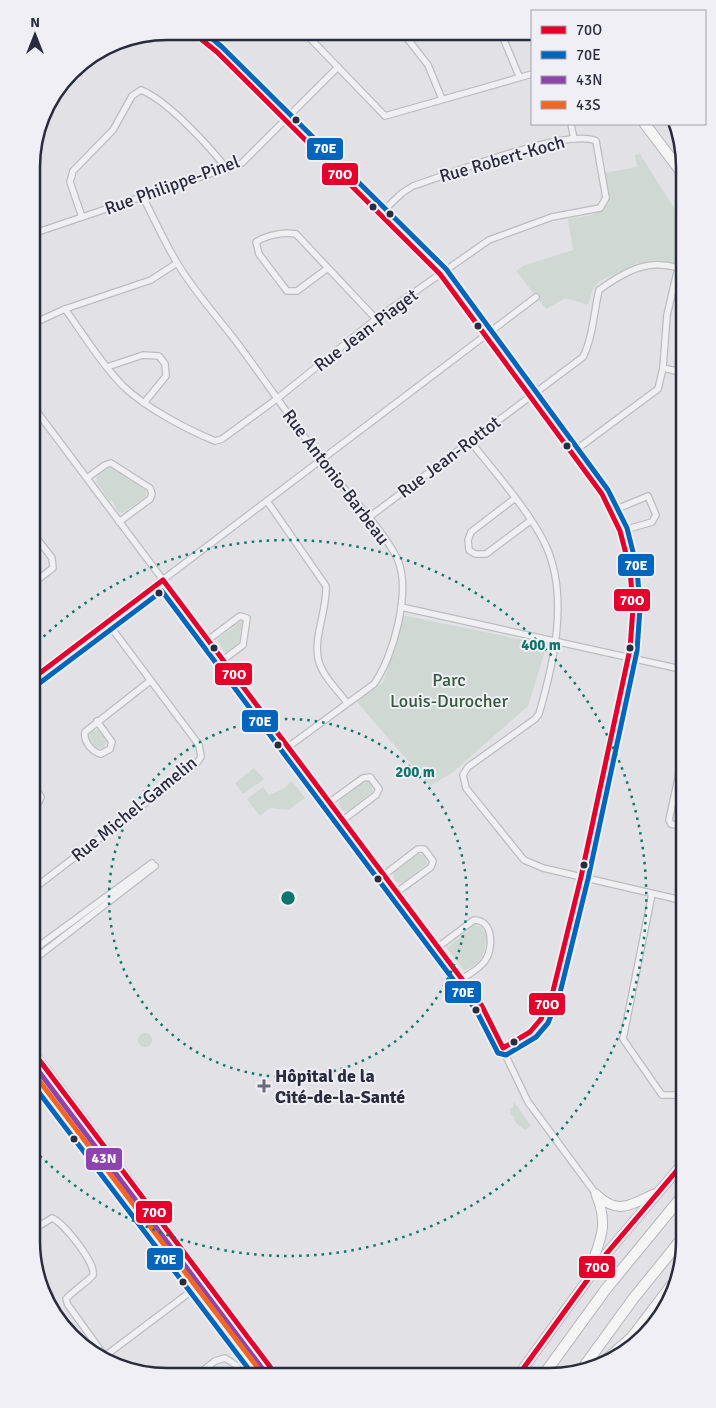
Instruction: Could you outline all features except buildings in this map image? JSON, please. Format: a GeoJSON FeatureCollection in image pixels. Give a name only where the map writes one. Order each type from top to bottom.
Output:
{"type":"FeatureCollection","features":[{"type":"Feature","properties":{"kind":"highway"},"geometry":{"type":"LineString","coordinates":[[646,125],[676,165]]}},
{"type":"Feature","properties":{"kind":"highway"},"geometry":{"type":"LineString","coordinates":[[523,1368],[588,1278],[676,1171]]}},
{"type":"Feature","properties":{"kind":"highway"},"geometry":{"type":"LineString","coordinates":[[596,1194],[611,1206],[622,1207],[658,1192]]}},
{"type":"Feature","properties":{"kind":"highway"},"geometry":{"type":"LineString","coordinates":[[588,1278],[604,1225],[602,1211],[596,1194]]}},
{"type":"Feature","properties":{"kind":"highway"},"geometry":{"type":"LineString","coordinates":[[549,1368],[614,1279],[676,1204]]}},
{"type":"Feature","properties":{"kind":"highway"},"geometry":{"type":"LineString","coordinates":[[587,1362],[633,1299],[676,1246]]}},
{"type":"Feature","properties":{"kind":"highway"},"geometry":{"type":"LineString","coordinates":[[631,1338],[664,1294]]}},
{"type":"Feature","properties":{"kind":"street"},"geometry":{"type":"LineString","coordinates":[[202,40],[217,52],[440,274],[529,397],[573,452],[612,511],[621,532],[634,589],[634,619],[628,658],[581,877],[553,991],[541,1019],[530,1032],[503,1048]]}},
{"type":"Feature","properties":{"kind":"street"},"geometry":{"type":"LineString","coordinates":[[312,40],[386,116],[519,76],[531,74]]}},
{"type":"Feature","properties":{"kind":"street"},"geometry":{"type":"LineString","coordinates":[[408,40],[428,65],[442,99]]}},
{"type":"Feature","properties":{"kind":"street"},"geometry":{"type":"LineString","coordinates":[[504,40],[519,76]]}},
{"type":"Feature","properties":{"kind":"street","name":"Rue Philippe-Pinel"},"geometry":{"type":"LineString","coordinates":[[40,231],[242,163],[338,67]]}},
{"type":"Feature","properties":{"kind":"street"},"geometry":{"type":"LineString","coordinates":[[82,217],[70,182],[73,171],[113,130],[132,96],[141,90],[148,93],[178,118],[214,153],[226,169]]}},
{"type":"Feature","properties":{"kind":"street"},"geometry":{"type":"LineString","coordinates":[[571,125],[574,139]]}},
{"type":"Feature","properties":{"kind":"street","name":"Rue Robert-Koch"},"geometry":{"type":"LineString","coordinates":[[380,214],[402,193],[413,186],[528,148],[574,139],[591,139],[596,141],[606,198],[600,208]]}},
{"type":"Feature","properties":{"kind":"street","name":"Rue Antonio-Barbeau"},"geometry":{"type":"LineString","coordinates":[[143,197],[177,263],[278,398],[321,460],[368,518],[397,559],[401,584],[401,607],[392,649],[384,670],[374,684],[288,747]]}},
{"type":"Feature","properties":{"kind":"street","name":"Rue Jean-Piaget"},"geometry":{"type":"LineString","coordinates":[[65,310],[107,368],[123,386],[144,403],[215,441],[222,439],[278,398],[376,319],[489,240],[552,216],[600,208]]}},
{"type":"Feature","properties":{"kind":"street"},"geometry":{"type":"LineString","coordinates":[[328,268],[297,291],[287,291],[259,254],[256,242],[262,238],[286,232],[296,234],[328,268],[376,319]]}},
{"type":"Feature","properties":{"kind":"street"},"geometry":{"type":"LineString","coordinates":[[40,321],[151,280],[177,263]]}},
{"type":"Feature","properties":{"kind":"street","name":"Rue Jean-Rottot"},"geometry":{"type":"LineString","coordinates":[[368,518],[583,356],[589,344],[590,329],[599,290],[621,276],[645,266],[662,265],[676,268]]}},
{"type":"Feature","properties":{"kind":"street"},"geometry":{"type":"LineString","coordinates":[[573,452],[658,389],[667,315],[676,285]]}},
{"type":"Feature","properties":{"kind":"street"},"geometry":{"type":"LineString","coordinates":[[40,673],[483,335],[536,297]]}},
{"type":"Feature","properties":{"kind":"street"},"geometry":{"type":"LineString","coordinates":[[107,368],[143,355],[159,356],[165,364],[166,376],[144,403]]}},
{"type":"Feature","properties":{"kind":"street"},"geometry":{"type":"LineString","coordinates":[[662,368],[676,371]]}},
{"type":"Feature","properties":{"kind":"street"},"geometry":{"type":"LineString","coordinates":[[40,416],[486,1012],[534,1112],[596,1194]]}},
{"type":"Feature","properties":{"kind":"street"},"geometry":{"type":"LineString","coordinates":[[470,441],[546,545],[556,579],[558,609],[555,640],[539,714],[468,767],[463,775],[466,788],[524,860],[543,868],[676,899]]}},
{"type":"Feature","properties":{"kind":"street"},"geometry":{"type":"LineString","coordinates":[[87,478],[104,465],[111,463],[150,488],[152,492],[150,498],[119,522]]}},
{"type":"Feature","properties":{"kind":"street"},"geometry":{"type":"LineString","coordinates":[[612,511],[648,496],[656,515],[652,522],[621,532]]}},
{"type":"Feature","properties":{"kind":"street"},"geometry":{"type":"LineString","coordinates":[[514,499],[471,532],[468,540],[469,550],[475,554],[486,554],[530,521]]}},
{"type":"Feature","properties":{"kind":"street"},"geometry":{"type":"LineString","coordinates":[[267,501],[326,586],[327,596],[317,646],[318,660],[325,674],[347,703]]}},
{"type":"Feature","properties":{"kind":"street"},"geometry":{"type":"LineString","coordinates":[[40,542],[52,558],[53,568],[40,578]]}},
{"type":"Feature","properties":{"kind":"street"},"geometry":{"type":"LineString","coordinates":[[401,607],[676,668]]}},
{"type":"Feature","properties":{"kind":"street"},"geometry":{"type":"LineString","coordinates":[[208,640],[240,616],[247,618],[242,644],[223,660]]}},
{"type":"Feature","properties":{"kind":"street","name":"Rue Michel-Gamelin"},"geometry":{"type":"LineString","coordinates":[[40,884],[200,759],[202,753],[199,745],[107,622]]}},
{"type":"Feature","properties":{"kind":"street"},"geometry":{"type":"LineString","coordinates":[[96,722],[112,742],[110,749],[101,754],[95,752],[84,736],[86,731],[96,722],[150,681]]}},
{"type":"Feature","properties":{"kind":"street"},"geometry":{"type":"LineString","coordinates":[[330,802],[363,778],[370,777],[376,783],[378,789],[376,795],[343,820]]}},
{"type":"Feature","properties":{"kind":"street"},"geometry":{"type":"LineString","coordinates":[[676,789],[669,820],[671,824],[676,825]]}},
{"type":"Feature","properties":{"kind":"street"},"geometry":{"type":"LineString","coordinates":[[384,875],[418,849],[425,850],[431,857],[433,862],[431,867],[397,892]]}},
{"type":"Feature","properties":{"kind":"street"},"geometry":{"type":"LineString","coordinates":[[40,945],[153,865],[40,955]]}},
{"type":"Feature","properties":{"kind":"street"},"geometry":{"type":"LineString","coordinates":[[652,894],[623,1039],[662,1095],[676,1095]]}},
{"type":"Feature","properties":{"kind":"street"},"geometry":{"type":"LineString","coordinates":[[438,947],[474,920],[480,921],[488,930],[491,937],[486,960],[462,979]]}},
{"type":"Feature","properties":{"kind":"street"},"geometry":{"type":"LineString","coordinates":[[40,1059],[271,1368]]}},
{"type":"Feature","properties":{"kind":"street"},"geometry":{"type":"LineString","coordinates":[[40,1081],[258,1368]]}},
{"type":"Feature","properties":{"kind":"street"},"geometry":{"type":"LineString","coordinates":[[40,1225],[52,1218],[61,1222],[88,1259],[93,1275],[89,1281],[75,1288],[66,1299],[68,1305],[100,1349]]}},
{"type":"Feature","properties":{"kind":"street"},"geometry":{"type":"LineString","coordinates":[[108,1353],[206,1280]]}},
{"type":"Feature","properties":{"kind":"street"},"geometry":{"type":"LineString","coordinates":[[206,1368],[215,1361],[225,1358],[238,1368]]}},
{"type":"Feature","properties":{"kind":"green space"},"geometry":{"type":"Polygon","coordinates":[[[640,154],[676,212],[676,264],[654,260],[638,263],[600,281],[593,288],[588,305],[566,298],[546,309],[516,271],[525,265],[573,250],[568,219],[592,215],[604,209],[609,195],[605,173],[637,167],[635,155],[640,154]]]}},
{"type":"Feature","properties":{"kind":"green space"},"geometry":{"type":"Polygon","coordinates":[[[107,468],[112,468],[146,490],[146,496],[123,513],[118,512],[112,500],[110,501],[96,482],[97,476],[107,468]]]}},
{"type":"Feature","properties":{"kind":"green space","name":"Parc Louis-Durocher"},"geometry":{"type":"Polygon","coordinates":[[[402,615],[547,645],[528,706],[453,772],[430,786],[356,701],[383,683],[394,650],[402,615]]]}},
{"type":"Feature","properties":{"kind":"green space"},"geometry":{"type":"Polygon","coordinates":[[[242,620],[244,621],[241,631],[239,631],[241,633],[239,642],[228,652],[224,651],[217,640],[242,620]]]}},
{"type":"Feature","properties":{"kind":"green space"},"geometry":{"type":"Polygon","coordinates":[[[98,730],[107,741],[103,749],[96,747],[89,738],[91,731],[98,730]]]}},
{"type":"Feature","properties":{"kind":"green space"},"geometry":{"type":"Polygon","coordinates":[[[254,768],[264,779],[243,794],[235,783],[254,768]]]}},
{"type":"Feature","properties":{"kind":"green space"},"geometry":{"type":"Polygon","coordinates":[[[292,781],[305,798],[288,810],[270,808],[260,816],[247,799],[263,787],[269,795],[283,789],[292,781]]]}},
{"type":"Feature","properties":{"kind":"green space"},"geometry":{"type":"Polygon","coordinates":[[[365,781],[371,783],[373,791],[349,811],[342,810],[339,805],[340,800],[365,781]]]}},
{"type":"Feature","properties":{"kind":"green space"},"geometry":{"type":"Polygon","coordinates":[[[419,854],[425,855],[427,864],[402,883],[396,882],[393,877],[394,872],[419,854]]]}},
{"type":"Feature","properties":{"kind":"green space"},"geometry":{"type":"Polygon","coordinates":[[[475,925],[481,927],[486,935],[484,952],[474,965],[464,970],[447,948],[475,925]]]}},
{"type":"Feature","properties":{"kind":"green space"},"geometry":{"type":"Polygon","coordinates":[[[142,1033],[148,1033],[152,1040],[148,1047],[142,1047],[138,1043],[138,1037],[142,1033]]]}},
{"type":"Feature","properties":{"kind":"green space"},"geometry":{"type":"Polygon","coordinates":[[[514,1102],[531,1126],[525,1130],[515,1122],[514,1116],[510,1115],[510,1108],[513,1108],[514,1102]]]}},
{"type":"Feature","properties":{"kind":"transit line","name":"70O"},"geometry":{"type":"LineString","coordinates":[[40,673],[163,580],[482,1006],[503,1048],[530,1032],[541,1019],[553,991],[581,877],[630,649],[633,608],[630,569],[620,531],[602,494],[440,274],[217,52],[202,40]]}},
{"type":"Feature","properties":{"kind":"transit line","name":"70E"},"geometry":{"type":"LineString","coordinates":[[40,683],[162,591],[476,1010],[498,1053],[506,1055],[536,1037],[548,1023],[560,993],[588,879],[637,651],[640,608],[637,568],[627,528],[608,490],[446,269],[214,40]]}},
{"type":"Feature","properties":{"kind":"transit line","name":"70O"},"geometry":{"type":"LineString","coordinates":[[40,1061],[271,1368]]}},
{"type":"Feature","properties":{"kind":"transit line","name":"43N"},"geometry":{"type":"LineString","coordinates":[[40,1073],[262,1368]]}},
{"type":"Feature","properties":{"kind":"transit line","name":"43S"},"geometry":{"type":"LineString","coordinates":[[40,1082],[258,1368]]}},
{"type":"Feature","properties":{"kind":"transit line","name":"70E"},"geometry":{"type":"LineString","coordinates":[[40,1094],[248,1368]]}},
{"type":"Feature","properties":{"kind":"transit line","name":"70O"},"geometry":{"type":"LineString","coordinates":[[524,1368],[607,1253],[676,1171]]}},
{"type":"Feature","properties":{"kind":"place","name":"Hôpital de la Cité-de-la-Santé"},"geometry":{"type":"Point","coordinates":[264,1086]}}]}
